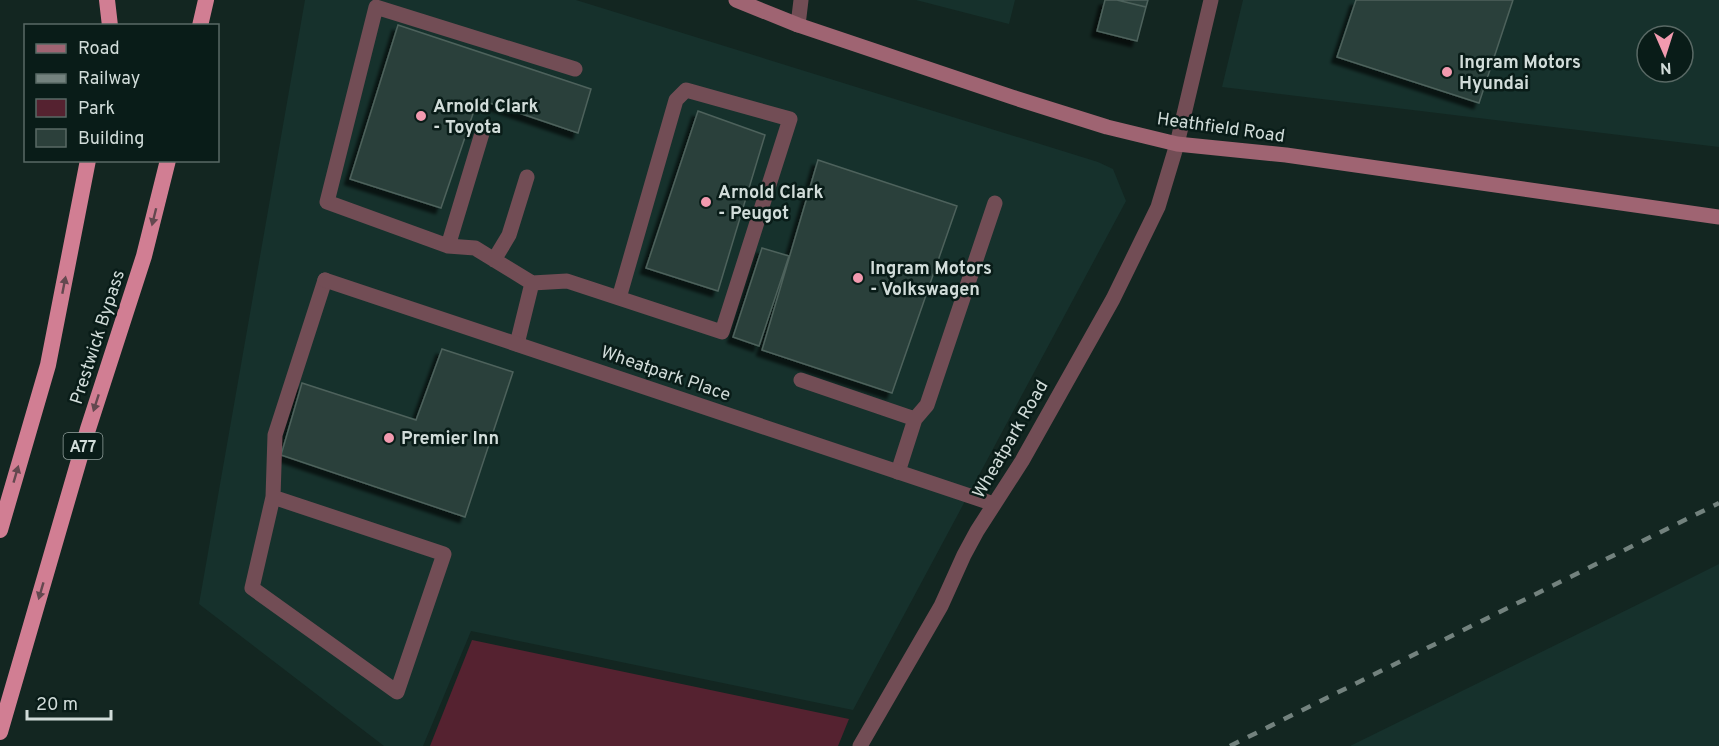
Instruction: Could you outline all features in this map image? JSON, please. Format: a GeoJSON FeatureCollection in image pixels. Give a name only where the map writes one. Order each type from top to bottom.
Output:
{"type":"FeatureCollection","features":[{"type":"Feature","properties":{"kind":"highway"},"geometry":{"type":"LineString","coordinates":[[107,0],[110,24]]}},
{"type":"Feature","properties":{"kind":"highway"},"geometry":{"type":"LineString","coordinates":[[200,24],[206,0]]}},
{"type":"Feature","properties":{"kind":"highway","name":"Prestwick Bypass"},"geometry":{"type":"LineString","coordinates":[[0,530],[48,365],[88,162]]}},
{"type":"Feature","properties":{"kind":"highway","name":"Prestwick Bypass"},"geometry":{"type":"LineString","coordinates":[[0,732],[88,429],[144,256],[168,162]]}},
{"type":"Feature","properties":{"kind":"main road","name":"Heathfield Road"},"geometry":{"type":"LineString","coordinates":[[736,0],[798,25],[1086,120],[1177,144],[1357,165],[1719,217]]}},
{"type":"Feature","properties":{"kind":"street"},"geometry":{"type":"LineString","coordinates":[[798,25],[801,0]]}},
{"type":"Feature","properties":{"kind":"street","name":"Wheatpark Road"},"geometry":{"type":"LineString","coordinates":[[860,746],[941,606],[964,555],[1022,461],[1113,299],[1158,207],[1177,144],[1210,0]]}},
{"type":"Feature","properties":{"kind":"street"},"geometry":{"type":"LineString","coordinates":[[575,69],[376,7],[327,202],[448,246],[475,248],[532,283],[567,281],[722,332],[790,119],[686,90],[676,100],[619,298]]}},
{"type":"Feature","properties":{"kind":"street"},"geometry":{"type":"LineString","coordinates":[[448,246],[483,130]]}},
{"type":"Feature","properties":{"kind":"street"},"geometry":{"type":"LineString","coordinates":[[494,260],[509,235],[527,177]]}},
{"type":"Feature","properties":{"kind":"street"},"geometry":{"type":"LineString","coordinates":[[898,472],[915,419],[927,405],[995,203]]}},
{"type":"Feature","properties":{"kind":"street","name":"Wheatpark Place"},"geometry":{"type":"LineString","coordinates":[[273,497],[275,435],[325,280],[994,504]]}},
{"type":"Feature","properties":{"kind":"street"},"geometry":{"type":"LineString","coordinates":[[517,344],[532,283]]}},
{"type":"Feature","properties":{"kind":"street"},"geometry":{"type":"LineString","coordinates":[[801,380],[915,419]]}},
{"type":"Feature","properties":{"kind":"street"},"geometry":{"type":"LineString","coordinates":[[273,497],[444,554],[397,692],[252,588],[273,497]]}},
{"type":"Feature","properties":{"kind":"shaded area"},"geometry":{"type":"Polygon","coordinates":[[[305,0],[576,0],[1098,162],[1113,169],[1126,201],[853,710],[471,631],[423,746],[384,746],[199,604],[305,0]]]}},
{"type":"Feature","properties":{"kind":"shaded area"},"geometry":{"type":"Polygon","coordinates":[[[916,0],[1015,0],[1009,24],[916,0]]]}},
{"type":"Feature","properties":{"kind":"shaded area"},"geometry":{"type":"Polygon","coordinates":[[[1243,0],[1719,0],[1719,147],[1222,87],[1243,0]]]}},
{"type":"Feature","properties":{"kind":"shaded area"},"geometry":{"type":"Polygon","coordinates":[[[1719,564],[1719,746],[1350,746],[1649,599],[1719,564]]]}},
{"type":"Feature","properties":{"kind":"green space"},"geometry":{"type":"Polygon","coordinates":[[[472,640],[849,719],[838,746],[430,746],[472,640]]]}},
{"type":"Feature","properties":{"kind":"building"},"geometry":{"type":"Polygon","coordinates":[[[1105,0],[1117,0],[1146,7],[1137,41],[1097,31],[1105,0]]]}},
{"type":"Feature","properties":{"kind":"building"},"geometry":{"type":"Polygon","coordinates":[[[1117,0],[1148,0],[1146,7],[1117,0]]]}},
{"type":"Feature","properties":{"kind":"building"},"geometry":{"type":"Polygon","coordinates":[[[1356,0],[1513,0],[1479,103],[1337,57],[1356,0]]]}},
{"type":"Feature","properties":{"kind":"building","name":"Arnold Clark - Toyota"},"geometry":{"type":"Polygon","coordinates":[[[398,25],[591,89],[578,133],[478,99],[441,208],[350,179],[398,25]]]}},
{"type":"Feature","properties":{"kind":"building","name":"Arnold Clark - Peugot"},"geometry":{"type":"Polygon","coordinates":[[[698,111],[765,135],[718,291],[646,268],[698,111]]]}},
{"type":"Feature","properties":{"kind":"building","name":"Ingram Motors - Volkswagen"},"geometry":{"type":"Polygon","coordinates":[[[818,160],[957,206],[892,393],[762,350],[818,160]]]}},
{"type":"Feature","properties":{"kind":"building","name":"Arnold Clark - Peugot"},"geometry":{"type":"Polygon","coordinates":[[[762,248],[789,256],[759,346],[733,337],[762,248]]]}},
{"type":"Feature","properties":{"kind":"building","name":"Premier Inn"},"geometry":{"type":"Polygon","coordinates":[[[442,349],[513,372],[465,517],[281,455],[302,383],[416,420],[442,349]]]}},
{"type":"Feature","properties":{"kind":"railway"},"geometry":{"type":"LineString","coordinates":[[1230,746],[1719,503]]}},
{"type":"Feature","properties":{"kind":"place","name":"Ingram Motors Hyundai"},"geometry":{"type":"Point","coordinates":[1447,72]}},
{"type":"Feature","properties":{"kind":"place","name":"Arnold Clark - Toyota"},"geometry":{"type":"Point","coordinates":[421,116]}},
{"type":"Feature","properties":{"kind":"place","name":"Arnold Clark - Peugot"},"geometry":{"type":"Point","coordinates":[706,202]}},
{"type":"Feature","properties":{"kind":"place","name":"Ingram Motors - Volkswagen"},"geometry":{"type":"Point","coordinates":[858,278]}},
{"type":"Feature","properties":{"kind":"place","name":"Premier Inn"},"geometry":{"type":"Point","coordinates":[389,438]}}]}
